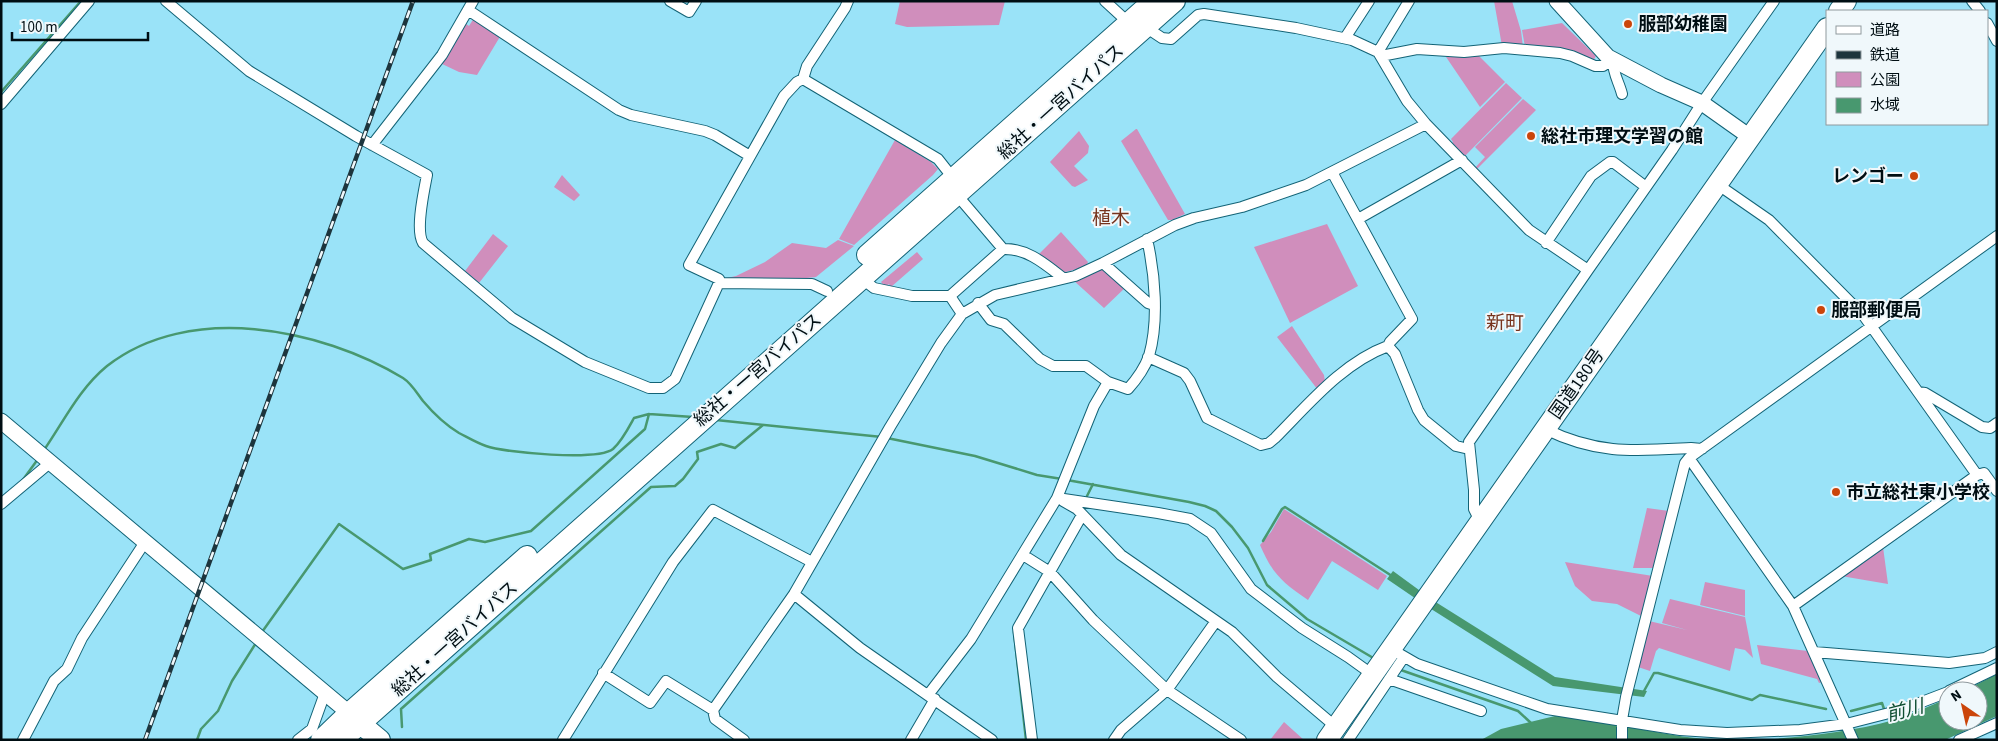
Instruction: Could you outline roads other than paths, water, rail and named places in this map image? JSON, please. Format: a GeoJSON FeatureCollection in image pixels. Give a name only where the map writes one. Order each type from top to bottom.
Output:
{"type":"FeatureCollection","features":[{"type":"Feature","properties":{"kind":"highway","name":"総社・一宮バイパス"},"geometry":{"type":"LineString","coordinates":[[1137,25],[1153,1]]}},
{"type":"Feature","properties":{"kind":"highway","name":"総社・一宮バイパス"},"geometry":{"type":"LineString","coordinates":[[321,740],[354,718],[836,289],[1137,25],[1175,1]]}},
{"type":"Feature","properties":{"kind":"highway","name":"国道180号"},"geometry":{"type":"LineString","coordinates":[[1337,735],[1396,655],[1425,600],[1826,29]]}},
{"type":"Feature","properties":{"kind":"highway","name":"総社・一宮バイパス"},"geometry":{"type":"LineString","coordinates":[[836,289],[861,278],[955,186]]}},
{"type":"Feature","properties":{"kind":"highway","name":"総社・一宮バイパス"},"geometry":{"type":"LineString","coordinates":[[342,740],[354,718]]}},
{"type":"Feature","properties":{"kind":"highway"},"geometry":{"type":"LineString","coordinates":[[354,718],[380,740]]}},
{"type":"Feature","properties":{"kind":"street"},"geometry":{"type":"LineString","coordinates":[[1,104],[89,1]]}},
{"type":"Feature","properties":{"kind":"street"},"geometry":{"type":"LineString","coordinates":[[166,1],[249,71],[372,145],[427,175],[422,199],[420,234],[423,243],[512,318],[585,362],[627,380],[655,389],[663,388],[675,379],[718,285],[721,283],[812,284],[836,289]]}},
{"type":"Feature","properties":{"kind":"street"},"geometry":{"type":"LineString","coordinates":[[670,1],[689,12],[696,1]]}},
{"type":"Feature","properties":{"kind":"street"},"geometry":{"type":"LineString","coordinates":[[721,283],[719,279],[689,265],[784,96],[797,82],[803,79],[808,66],[848,1]]}},
{"type":"Feature","properties":{"kind":"street"},"geometry":{"type":"LineString","coordinates":[[1105,1],[1137,25],[1162,38],[1171,39],[1198,14],[1204,14],[1296,28],[1345,38],[1363,44],[1379,54],[1407,101],[1426,124],[1530,230],[1546,243],[1588,270]]}},
{"type":"Feature","properties":{"kind":"street"},"geometry":{"type":"LineString","coordinates":[[1345,38],[1369,1]]}},
{"type":"Feature","properties":{"kind":"street"},"geometry":{"type":"LineString","coordinates":[[1379,54],[1409,1]]}},
{"type":"Feature","properties":{"kind":"street"},"geometry":{"type":"LineString","coordinates":[[1557,1],[1608,57],[1661,85],[1702,103],[1750,137]]}},
{"type":"Feature","properties":{"kind":"street"},"geometry":{"type":"LineString","coordinates":[[1480,521],[1474,509],[1469,442],[1774,1]]}},
{"type":"Feature","properties":{"kind":"street"},"geometry":{"type":"LineString","coordinates":[[372,145],[442,55],[471,6],[619,110],[631,115],[705,131],[750,156]]}},
{"type":"Feature","properties":{"kind":"street"},"geometry":{"type":"LineString","coordinates":[[1988,25],[1997,41]]}},
{"type":"Feature","properties":{"kind":"street"},"geometry":{"type":"LineString","coordinates":[[1379,54],[1417,49],[1464,52],[1504,48],[1560,53],[1595,66],[1603,66],[1613,59]]}},
{"type":"Feature","properties":{"kind":"street"},"geometry":{"type":"LineString","coordinates":[[1613,59],[1612,69],[1622,94]]}},
{"type":"Feature","properties":{"kind":"street"},"geometry":{"type":"LineString","coordinates":[[803,79],[938,159],[955,186],[1003,248]]}},
{"type":"Feature","properties":{"kind":"street"},"geometry":{"type":"LineString","coordinates":[[713,710],[794,594],[890,427],[941,343],[962,314],[978,303],[995,295],[1075,276],[1147,239],[1194,218],[1242,207],[1306,185],[1426,124]]}},
{"type":"Feature","properties":{"kind":"street"},"geometry":{"type":"LineString","coordinates":[[1358,219],[1462,160]]}},
{"type":"Feature","properties":{"kind":"street"},"geometry":{"type":"LineString","coordinates":[[1546,243],[1591,176],[1610,162],[1613,162],[1646,187]]}},
{"type":"Feature","properties":{"kind":"street"},"geometry":{"type":"LineString","coordinates":[[1148,358],[1184,373],[1190,381],[1207,418],[1261,445],[1269,443],[1275,438],[1332,380],[1364,358],[1388,346],[1412,319],[1332,172]]}},
{"type":"Feature","properties":{"kind":"street"},"geometry":{"type":"LineString","coordinates":[[1717,184],[1769,220],[1864,316],[1977,475]]}},
{"type":"Feature","properties":{"kind":"street"},"geometry":{"type":"LineString","coordinates":[[1622,740],[1622,721],[1626,696],[1685,464],[1689,458],[1997,236]]}},
{"type":"Feature","properties":{"kind":"street"},"geometry":{"type":"LineString","coordinates":[[978,303],[990,320],[1004,324],[1040,359],[1052,366],[1086,366],[1108,382],[1128,389],[1135,381],[1148,358],[1154,305],[1154,280],[1147,239]]}},
{"type":"Feature","properties":{"kind":"street"},"geometry":{"type":"LineString","coordinates":[[861,278],[874,288],[912,296],[950,296],[1003,248],[1015,248],[1040,260],[1063,278]]}},
{"type":"Feature","properties":{"kind":"street"},"geometry":{"type":"LineString","coordinates":[[1103,263],[1148,303],[1154,305]]}},
{"type":"Feature","properties":{"kind":"street"},"geometry":{"type":"LineString","coordinates":[[950,296],[962,314]]}},
{"type":"Feature","properties":{"kind":"street"},"geometry":{"type":"LineString","coordinates":[[1388,346],[1395,354],[1424,420],[1456,446],[1469,449]]}},
{"type":"Feature","properties":{"kind":"street"},"geometry":{"type":"LineString","coordinates":[[911,740],[932,697],[971,640],[1058,496],[1094,406],[1108,382]]}},
{"type":"Feature","properties":{"kind":"street"},"geometry":{"type":"LineString","coordinates":[[1918,392],[1925,393],[1982,427],[1990,428],[1997,423]]}},
{"type":"Feature","properties":{"kind":"street"},"geometry":{"type":"LineString","coordinates":[[1,421],[354,718]]}},
{"type":"Feature","properties":{"kind":"street"},"geometry":{"type":"LineString","coordinates":[[1545,429],[1562,438],[1601,448],[1627,451],[1702,449]]}},
{"type":"Feature","properties":{"kind":"street"},"geometry":{"type":"LineString","coordinates":[[1689,458],[1793,606],[1853,740]]}},
{"type":"Feature","properties":{"kind":"street"},"geometry":{"type":"LineString","coordinates":[[1,504],[49,461]]}},
{"type":"Feature","properties":{"kind":"street"},"geometry":{"type":"LineString","coordinates":[[1793,606],[1977,475],[1984,473],[1997,490]]}},
{"type":"Feature","properties":{"kind":"street"},"geometry":{"type":"LineString","coordinates":[[1058,496],[1077,509],[1121,555],[1232,632],[1337,735]]}},
{"type":"Feature","properties":{"kind":"street"},"geometry":{"type":"LineString","coordinates":[[1058,496],[1190,519],[1211,533],[1251,589],[1302,628],[1348,657],[1382,675],[1481,711]]}},
{"type":"Feature","properties":{"kind":"street"},"geometry":{"type":"LineString","coordinates":[[563,740],[673,562],[712,510],[812,562]]}},
{"type":"Feature","properties":{"kind":"street"},"geometry":{"type":"LineString","coordinates":[[1032,740],[1018,628],[1048,570],[1082,515]]}},
{"type":"Feature","properties":{"kind":"street"},"geometry":{"type":"LineString","coordinates":[[23,740],[54,681],[67,669],[82,638],[146,542]]}},
{"type":"Feature","properties":{"kind":"street"},"geometry":{"type":"LineString","coordinates":[[1023,555],[1048,570],[1093,620],[1167,690],[1241,740]]}},
{"type":"Feature","properties":{"kind":"street"},"geometry":{"type":"LineString","coordinates":[[794,594],[860,648],[992,740]]}},
{"type":"Feature","properties":{"kind":"street"},"geometry":{"type":"LineString","coordinates":[[1114,740],[1121,730],[1167,690],[1216,621]]}},
{"type":"Feature","properties":{"kind":"street"},"geometry":{"type":"LineString","coordinates":[[1814,652],[1949,663],[1985,658],[1997,652]]}},
{"type":"Feature","properties":{"kind":"street"},"geometry":{"type":"LineString","coordinates":[[1396,655],[1548,709],[1680,730],[1727,733],[1800,730],[1846,725],[1900,710],[1938,695]]}},
{"type":"Feature","properties":{"kind":"street"},"geometry":{"type":"LineString","coordinates":[[1970,681],[1997,668]]}},
{"type":"Feature","properties":{"kind":"street"},"geometry":{"type":"LineString","coordinates":[[603,673],[650,703],[666,681],[713,710],[715,719],[744,740]]}},
{"type":"Feature","properties":{"kind":"street"},"geometry":{"type":"LineString","coordinates":[[298,740],[312,729],[325,694]]}},
{"type":"Feature","properties":{"kind":"street"},"geometry":{"type":"LineString","coordinates":[[1959,740],[1997,723]]}},
{"type":"Feature","properties":{"kind":"water"},"geometry":{"type":"Polygon","coordinates":[[[1393,571],[1434,601],[1555,677],[1647,691],[1644,697],[1553,686],[1387,579],[1393,571]]]}},
{"type":"Feature","properties":{"kind":"water"},"geometry":{"type":"Polygon","coordinates":[[[1997,674],[1997,716],[1988,720],[1988,681],[1983,681],[1997,674]]]}},
{"type":"Feature","properties":{"kind":"water"},"geometry":{"type":"Polygon","coordinates":[[[1938,702],[1938,731],[1964,731],[1945,740],[1763,740],[1862,728],[1908,715],[1938,702]]]}},
{"type":"Feature","properties":{"kind":"water"},"geometry":{"type":"Polygon","coordinates":[[[1555,716],[1598,721],[1704,739],[1726,740],[1481,740],[1501,729],[1555,716]]]}},
{"type":"Feature","properties":{"kind":"waterway"},"geometry":{"type":"LineString","coordinates":[[1,92],[81,1]]}},
{"type":"Feature","properties":{"kind":"waterway"},"geometry":{"type":"LineString","coordinates":[[44,450],[80,395],[107,366],[140,346],[176,334],[215,328],[255,329],[294,335],[333,346],[370,361],[406,380],[431,410],[454,430],[479,443],[496,449],[551,455],[604,453],[616,446],[625,435],[634,418],[649,414],[693,417]]}},
{"type":"Feature","properties":{"kind":"waterway"},"geometry":{"type":"LineString","coordinates":[[262,632],[339,524],[403,569],[431,560],[430,554],[469,539],[485,542],[531,531],[645,429],[649,414]]}},
{"type":"Feature","properties":{"kind":"waterway"},"geometry":{"type":"LineString","coordinates":[[716,420],[882,437]]}},
{"type":"Feature","properties":{"kind":"waterway"},"geometry":{"type":"LineString","coordinates":[[402,727],[401,709],[651,487],[675,486],[683,479],[698,459],[697,452],[721,444],[735,448],[763,425]]}},
{"type":"Feature","properties":{"kind":"waterway"},"geometry":{"type":"LineString","coordinates":[[887,438],[975,456],[1037,475],[1062,479]]}},
{"type":"Feature","properties":{"kind":"waterway"},"geometry":{"type":"LineString","coordinates":[[22,481],[38,459]]}},
{"type":"Feature","properties":{"kind":"waterway"},"geometry":{"type":"LineString","coordinates":[[1067,480],[1189,502],[1216,511],[1232,527],[1248,548],[1267,585],[1307,619],[1375,659]]}},
{"type":"Feature","properties":{"kind":"waterway"},"geometry":{"type":"LineString","coordinates":[[1087,496],[1093,484]]}},
{"type":"Feature","properties":{"kind":"waterway"},"geometry":{"type":"LineString","coordinates":[[1263,541],[1285,507],[1392,576]]}},
{"type":"Feature","properties":{"kind":"waterway"},"geometry":{"type":"LineString","coordinates":[[1014,632],[1026,740]]}},
{"type":"Feature","properties":{"kind":"waterway"},"geometry":{"type":"LineString","coordinates":[[197,740],[201,729],[218,711],[232,681],[256,643]]}},
{"type":"Feature","properties":{"kind":"waterway"},"geometry":{"type":"LineString","coordinates":[[1398,669],[1518,711],[1531,723]]}},
{"type":"Feature","properties":{"kind":"waterway"},"geometry":{"type":"LineString","coordinates":[[1644,691],[1654,673],[1658,673],[1752,700],[1760,695],[1826,709]]}},
{"type":"Feature","properties":{"kind":"waterway","name":"前川"},"geometry":{"type":"LineString","coordinates":[[1851,711],[1882,703],[1884,709]]}},
{"type":"Feature","properties":{"kind":"railway"},"geometry":{"type":"LineString","coordinates":[[145,740],[413,1]]}},
{"type":"Feature","properties":{"kind":"place","name":"服部幼稚園"},"geometry":{"type":"Point","coordinates":[1628,24]}},
{"type":"Feature","properties":{"kind":"place","name":"総社市理文学習の館"},"geometry":{"type":"Point","coordinates":[1531,136]}},
{"type":"Feature","properties":{"kind":"place","name":"レンゴー"},"geometry":{"type":"Point","coordinates":[1914,176]}},
{"type":"Feature","properties":{"kind":"place","name":"服部郵便局"},"geometry":{"type":"Point","coordinates":[1821,310]}},
{"type":"Feature","properties":{"kind":"place","name":"市立総社東小学校"},"geometry":{"type":"Point","coordinates":[1836,492]}},
{"type":"Feature","properties":{"kind":"district","name":"植木"},"geometry":{"type":"Point","coordinates":[1111,218]}},
{"type":"Feature","properties":{"kind":"district","name":"新町"},"geometry":{"type":"Point","coordinates":[1505,323]}}]}
